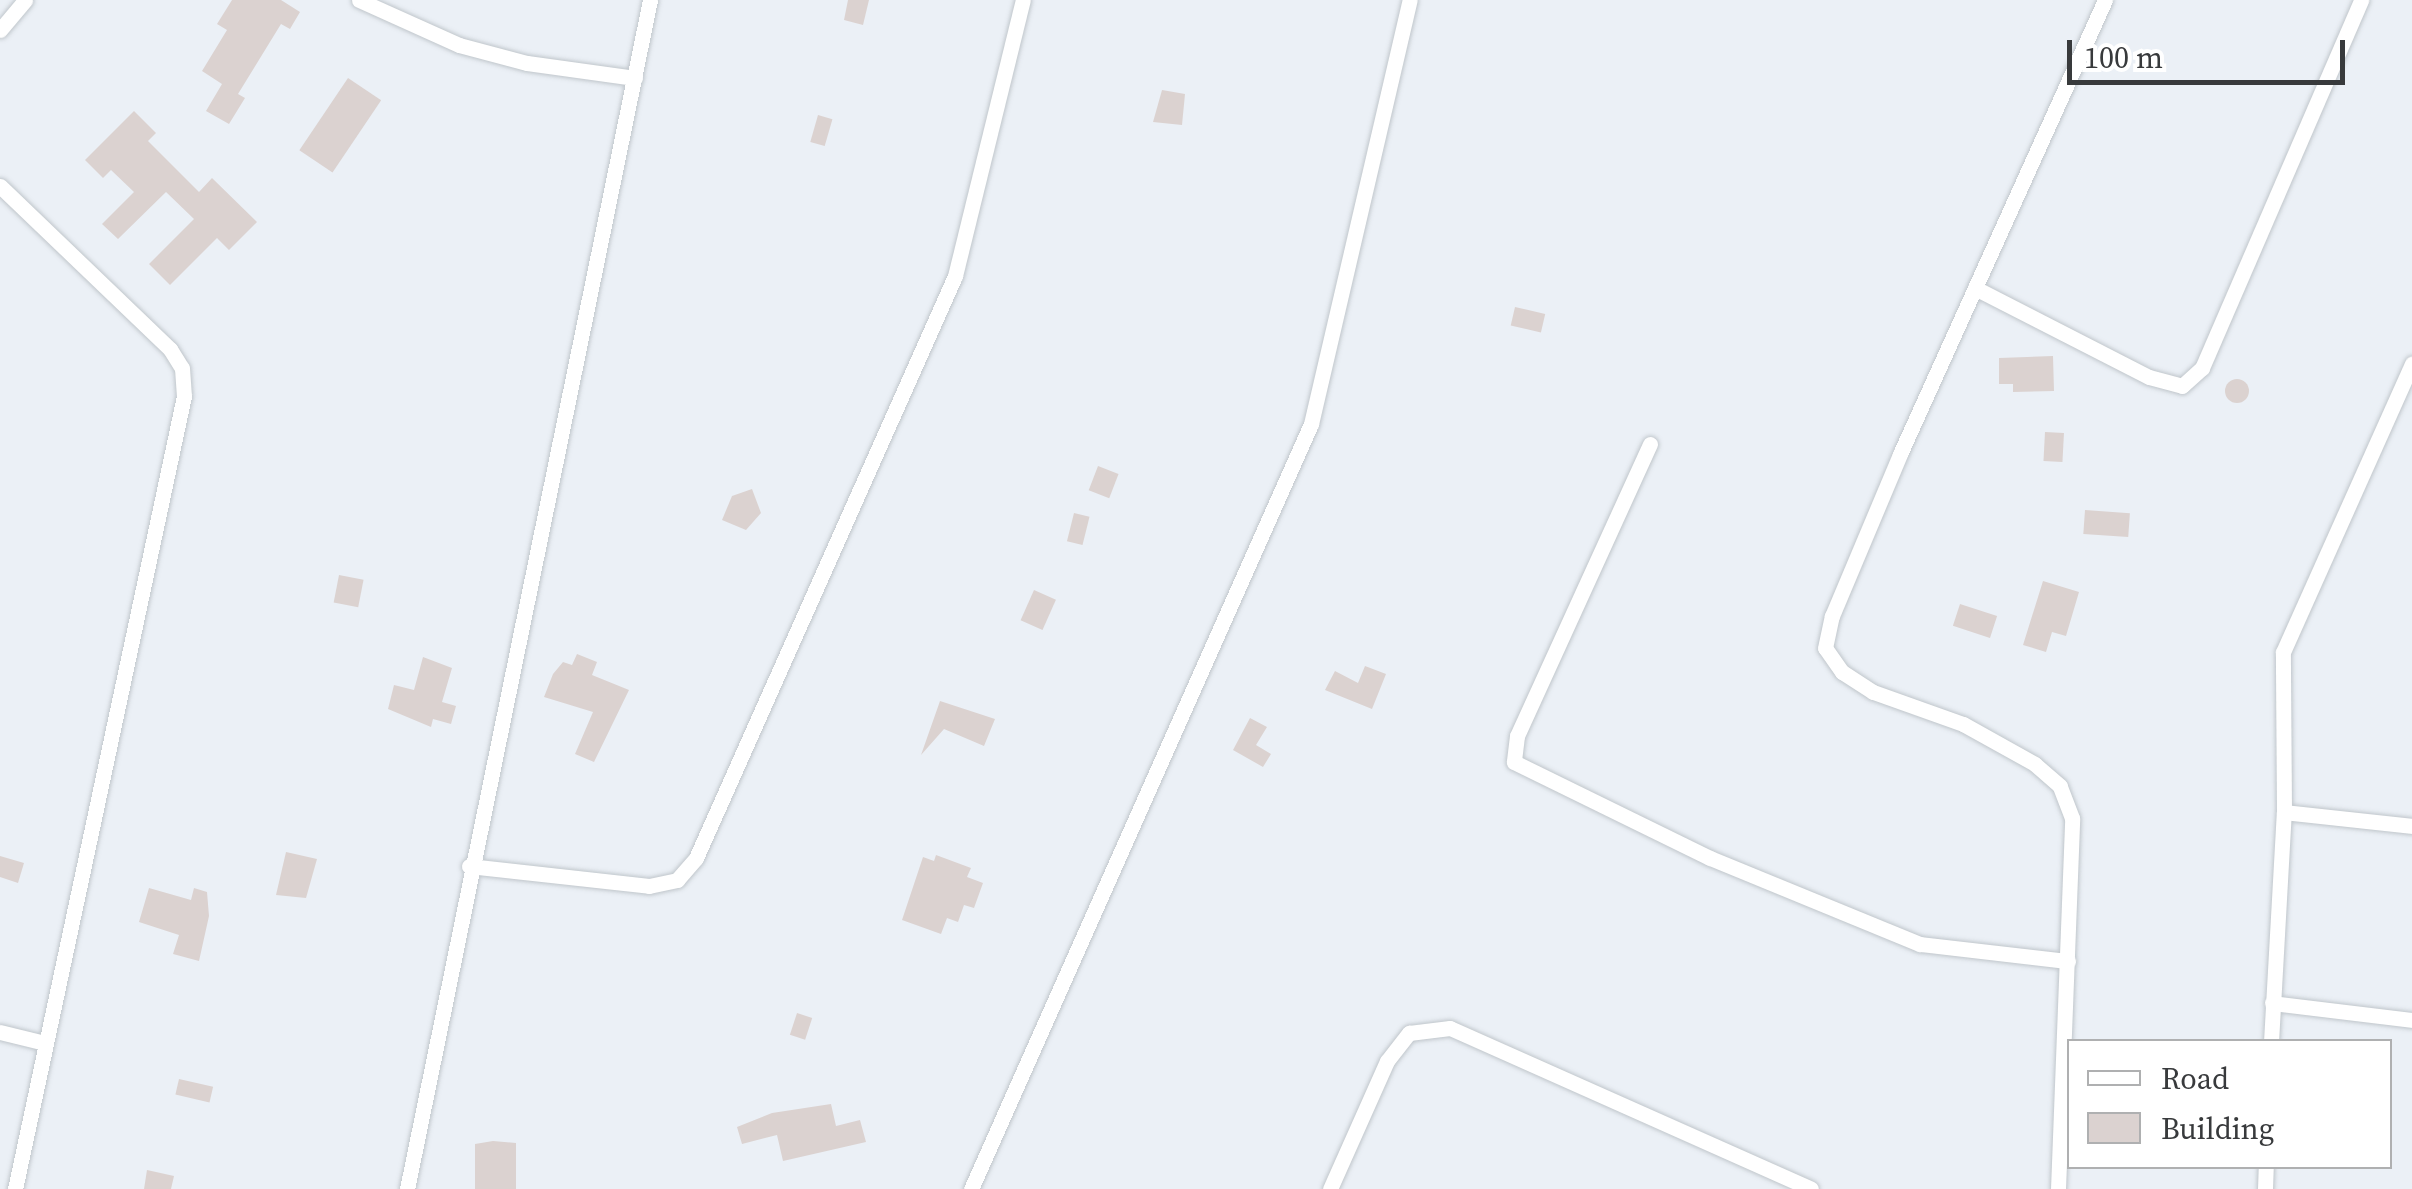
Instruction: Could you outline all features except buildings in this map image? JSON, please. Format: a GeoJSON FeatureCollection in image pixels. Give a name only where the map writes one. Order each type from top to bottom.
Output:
{"type":"FeatureCollection","features":[{"type":"Feature","properties":{"kind":"street"},"geometry":{"type":"LineString","coordinates":[[0,30],[25,0]]}},
{"type":"Feature","properties":{"kind":"street"},"geometry":{"type":"LineString","coordinates":[[359,0],[459,45],[526,63],[635,78]]}},
{"type":"Feature","properties":{"kind":"street"},"geometry":{"type":"LineString","coordinates":[[407,1189],[650,0]]}},
{"type":"Feature","properties":{"kind":"street"},"geometry":{"type":"LineString","coordinates":[[470,866],[649,886],[677,880],[696,858],[955,276],[1023,0]]}},
{"type":"Feature","properties":{"kind":"street"},"geometry":{"type":"LineString","coordinates":[[971,1189],[1310,424],[1410,0]]}},
{"type":"Feature","properties":{"kind":"street"},"geometry":{"type":"LineString","coordinates":[[2058,1189],[2072,818],[2060,786],[2035,764],[1963,724],[1872,692],[1842,672],[1826,648],[1832,616],[2105,0]]}},
{"type":"Feature","properties":{"kind":"street"},"geometry":{"type":"LineString","coordinates":[[1976,288],[2149,377],[2182,386],[2202,368],[2362,0]]}},
{"type":"Feature","properties":{"kind":"street"},"geometry":{"type":"LineString","coordinates":[[0,186],[170,350],[182,368],[184,396],[16,1189]]}},
{"type":"Feature","properties":{"kind":"street"},"geometry":{"type":"LineString","coordinates":[[2271,1039],[2284,812],[2284,652],[2412,364]]}},
{"type":"Feature","properties":{"kind":"street"},"geometry":{"type":"LineString","coordinates":[[1650,444],[1516,736],[1514,762],[1710,858],[1920,944],[2068,961]]}},
{"type":"Feature","properties":{"kind":"street"},"geometry":{"type":"LineString","coordinates":[[2284,812],[2412,826]]}},
{"type":"Feature","properties":{"kind":"street"},"geometry":{"type":"LineString","coordinates":[[2272,1003],[2412,1020]]}},
{"type":"Feature","properties":{"kind":"street"},"geometry":{"type":"LineString","coordinates":[[1330,1189],[1386,1061],[1409,1033],[1450,1028],[1811,1189]]}},
{"type":"Feature","properties":{"kind":"street"},"geometry":{"type":"LineString","coordinates":[[0,1032],[45,1043]]}}]}
